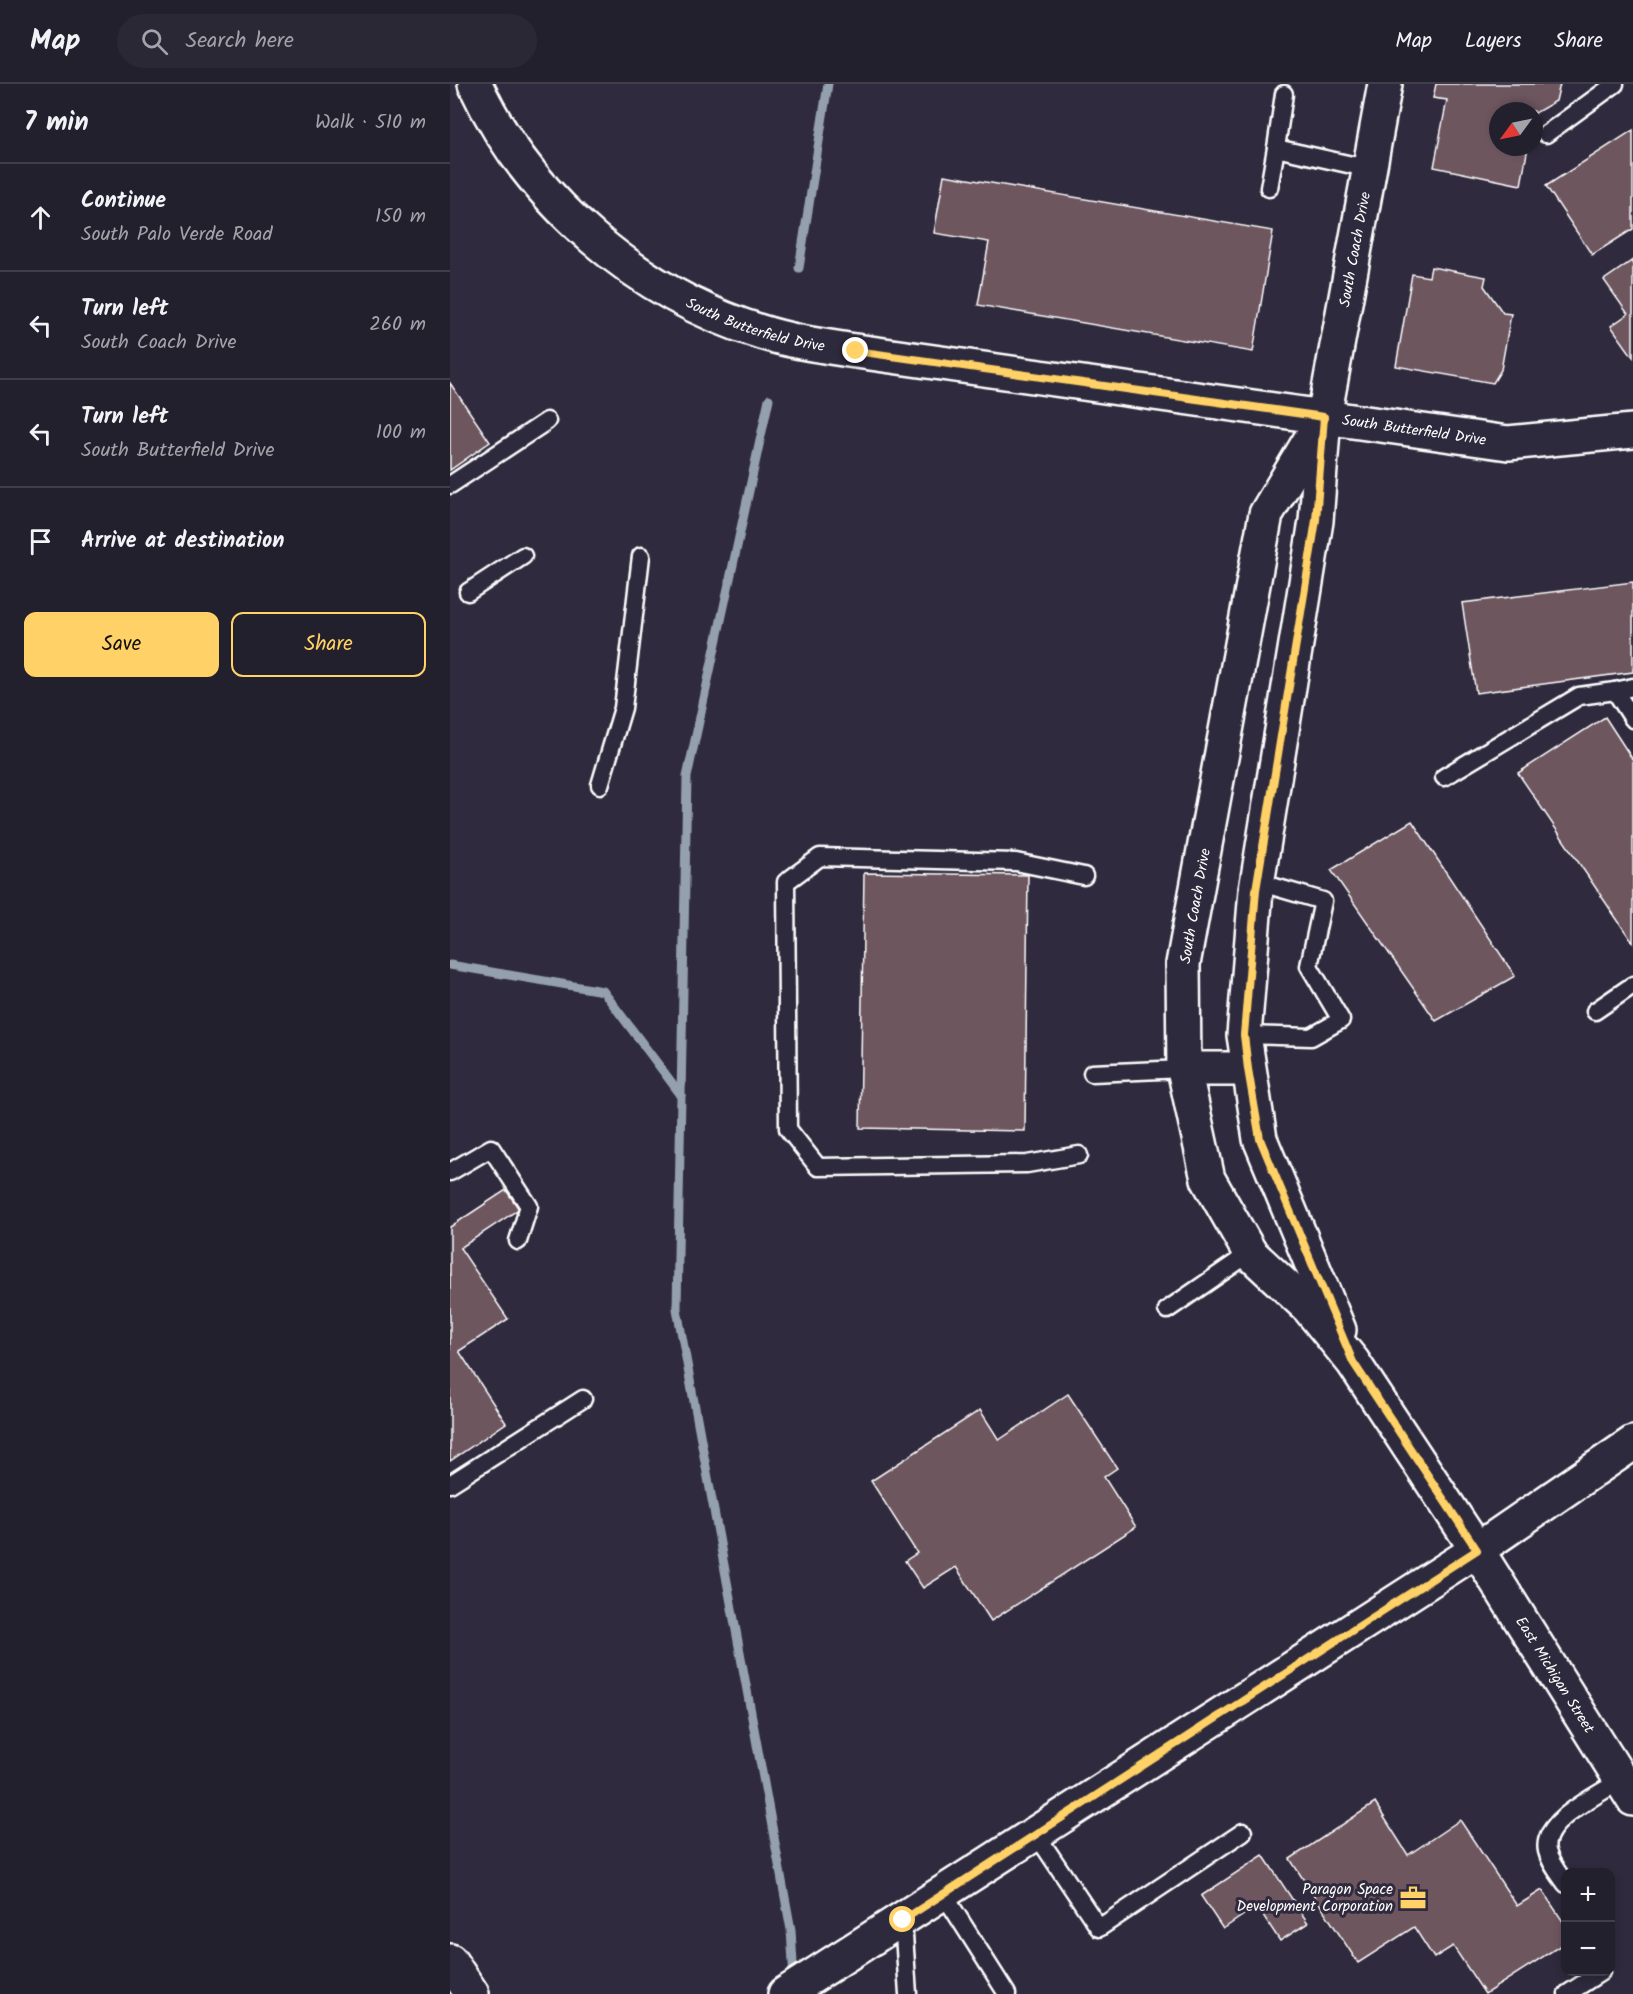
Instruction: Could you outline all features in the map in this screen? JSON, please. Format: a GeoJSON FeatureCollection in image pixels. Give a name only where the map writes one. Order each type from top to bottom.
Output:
{"type":"FeatureCollection","features":[{"type":"Feature","properties":{"kind":"street","name":"South Butterfield Drive"},"geometry":{"type":"LineString","coordinates":[[475,84],[526,166],[545,190],[600,244],[629,268],[672,294],[761,332],[856,351],[1508,443],[1633,431]]}},
{"type":"Feature","properties":{"kind":"street","name":"South Coach Drive"},"geometry":{"type":"LineString","coordinates":[[1353,1362],[1260,1139],[1244,1035],[1258,882],[1316,520],[1324,417],[1386,84]]}},
{"type":"Feature","properties":{"kind":"street","name":"South Coach Drive"},"geometry":{"type":"LineString","coordinates":[[1324,417],[1266,514],[1183,964],[1184,1069],[1208,1179],[1250,1253],[1309,1308],[1353,1362],[1477,1550]]}},
{"type":"Feature","properties":{"kind":"street"},"geometry":{"type":"LineString","coordinates":[[1184,1069],[1248,1069]]}},
{"type":"Feature","properties":{"kind":"street"},"geometry":{"type":"LineString","coordinates":[[785,1994],[1477,1550],[1633,1443]]}},
{"type":"Feature","properties":{"kind":"street","name":"East Michigan Street"},"geometry":{"type":"LineString","coordinates":[[1477,1550],[1627,1790]]}},
{"type":"Feature","properties":{"kind":"street"},"geometry":{"type":"LineString","coordinates":[[450,1961],[472,1994]]}},
{"type":"Feature","properties":{"kind":"lane"},"geometry":{"type":"LineString","coordinates":[[1546,134],[1615,84]]}},
{"type":"Feature","properties":{"kind":"lane"},"geometry":{"type":"LineString","coordinates":[[1269,188],[1284,94]]}},
{"type":"Feature","properties":{"kind":"lane"},"geometry":{"type":"LineString","coordinates":[[1276,148],[1370,169]]}},
{"type":"Feature","properties":{"kind":"lane"},"geometry":{"type":"LineString","coordinates":[[450,485],[547,421]]}},
{"type":"Feature","properties":{"kind":"lane"},"geometry":{"type":"LineString","coordinates":[[468,592],[523,556]]}},
{"type":"Feature","properties":{"kind":"lane"},"geometry":{"type":"LineString","coordinates":[[600,785],[623,708],[641,556]]}},
{"type":"Feature","properties":{"kind":"lane"},"geometry":{"type":"LineString","coordinates":[[1444,777],[1579,696],[1633,687]]}},
{"type":"Feature","properties":{"kind":"lane"},"geometry":{"type":"LineString","coordinates":[[1615,691],[1633,719]]}},
{"type":"Feature","properties":{"kind":"lane"},"geometry":{"type":"LineString","coordinates":[[1079,1155],[1027,1164],[818,1167],[788,1129],[786,882],[820,856],[1016,862],[1084,876]]}},
{"type":"Feature","properties":{"kind":"lane"},"geometry":{"type":"LineString","coordinates":[[1244,1035],[1311,1037],[1341,1020],[1309,966],[1323,901],[1258,882]]}},
{"type":"Feature","properties":{"kind":"lane"},"geometry":{"type":"LineString","coordinates":[[1595,1011],[1633,985]]}},
{"type":"Feature","properties":{"kind":"lane"},"geometry":{"type":"LineString","coordinates":[[1092,1073],[1184,1069]]}},
{"type":"Feature","properties":{"kind":"lane"},"geometry":{"type":"LineString","coordinates":[[450,1172],[491,1148],[529,1206],[518,1241]]}},
{"type":"Feature","properties":{"kind":"lane"},"geometry":{"type":"LineString","coordinates":[[1167,1310],[1250,1253]]}},
{"type":"Feature","properties":{"kind":"lane"},"geometry":{"type":"LineString","coordinates":[[450,1484],[583,1399]]}},
{"type":"Feature","properties":{"kind":"lane"},"geometry":{"type":"LineString","coordinates":[[1561,1875],[1547,1851],[1547,1837],[1555,1823],[1627,1790]]}},
{"type":"Feature","properties":{"kind":"lane"},"geometry":{"type":"LineString","coordinates":[[1036,1834],[1099,1928],[1243,1832]]}},
{"type":"Feature","properties":{"kind":"lane"},"geometry":{"type":"LineString","coordinates":[[943,1893],[1007,1994]]}},
{"type":"Feature","properties":{"kind":"lane"},"geometry":{"type":"LineString","coordinates":[[903,1920],[908,1994]]}},
{"type":"Feature","properties":{"kind":"lane"},"geometry":{"type":"LineString","coordinates":[[1567,1994],[1594,1976]]}},
{"type":"Feature","properties":{"kind":"building"},"geometry":{"type":"Polygon","coordinates":[[[1436,84],[1560,84],[1556,101],[1543,108],[1543,102],[1489,102],[1489,156],[1526,156],[1521,185],[1434,167],[1447,100],[1433,98],[1436,84]]]}},
{"type":"Feature","properties":{"kind":"building"},"geometry":{"type":"Polygon","coordinates":[[[1633,130],[1633,229],[1592,255],[1546,186],[1633,130]]]}},
{"type":"Feature","properties":{"kind":"building"},"geometry":{"type":"Polygon","coordinates":[[[944,175],[1273,231],[1253,352],[978,305],[989,242],[934,233],[944,175]]]}},
{"type":"Feature","properties":{"kind":"building"},"geometry":{"type":"Polygon","coordinates":[[[1633,260],[1633,357],[1611,326],[1628,314],[1604,280],[1633,260]]]}},
{"type":"Feature","properties":{"kind":"building"},"geometry":{"type":"Polygon","coordinates":[[[1431,267],[1486,277],[1484,286],[1503,313],[1511,314],[1501,370],[1493,383],[1396,366],[1412,274],[1429,277],[1431,267]]]}},
{"type":"Feature","properties":{"kind":"building"},"geometry":{"type":"Polygon","coordinates":[[[450,383],[490,442],[450,470],[450,383]]]}},
{"type":"Feature","properties":{"kind":"building"},"geometry":{"type":"Polygon","coordinates":[[[1633,582],[1633,672],[1476,693],[1462,603],[1633,582]]]}},
{"type":"Feature","properties":{"kind":"building"},"geometry":{"type":"Polygon","coordinates":[[[1605,717],[1633,760],[1633,943],[1518,773],[1605,717]]]}},
{"type":"Feature","properties":{"kind":"building"},"geometry":{"type":"Polygon","coordinates":[[[1412,821],[1515,976],[1436,1021],[1331,870],[1412,821]]]}},
{"type":"Feature","properties":{"kind":"building"},"geometry":{"type":"Polygon","coordinates":[[[864,873],[1028,875],[1025,1131],[860,1128],[864,873]]]}},
{"type":"Feature","properties":{"kind":"building"},"geometry":{"type":"Polygon","coordinates":[[[506,1190],[519,1209],[460,1248],[508,1319],[459,1351],[506,1423],[450,1461],[450,1227],[506,1190]]]}},
{"type":"Feature","properties":{"kind":"building"},"geometry":{"type":"Polygon","coordinates":[[[1068,1394],[1117,1468],[1104,1477],[1136,1527],[991,1621],[956,1567],[923,1588],[905,1561],[917,1553],[871,1481],[980,1410],[999,1440],[1068,1394]]]}},
{"type":"Feature","properties":{"kind":"building","name":"Paragon Space Development Corporation"},"geometry":{"type":"Polygon","coordinates":[[[1375,1803],[1408,1855],[1460,1820],[1517,1906],[1542,1890],[1561,1918],[1561,1945],[1485,1994],[1453,1946],[1434,1958],[1414,1927],[1358,1963],[1290,1859],[1375,1803]]]}},
{"type":"Feature","properties":{"kind":"building"},"geometry":{"type":"Polygon","coordinates":[[[1263,1855],[1308,1923],[1280,1941],[1257,1906],[1223,1929],[1201,1896],[1263,1855]]]}},
{"type":"Feature","properties":{"kind":"waterway"},"geometry":{"type":"LineString","coordinates":[[799,268],[828,84]]}},
{"type":"Feature","properties":{"kind":"waterway"},"geometry":{"type":"LineString","coordinates":[[769,399],[687,777],[677,1309],[791,1930],[794,1980]]}},
{"type":"Feature","properties":{"kind":"waterway"},"geometry":{"type":"LineString","coordinates":[[450,965],[603,991],[681,1095]]}},
{"type":"Feature","properties":{"kind":"place","name":"Paragon Space Development Corporation"},"geometry":{"type":"Point","coordinates":[1413,1898]}},
{"type":"Feature","properties":{"kind":"route"},"geometry":{"type":"LineString","coordinates":[[856,351],[1324,417],[1316,520],[1283,736],[1256,890],[1244,1035],[1248,1069],[1260,1139],[1353,1362],[1477,1550],[903,1920]]}}]}
